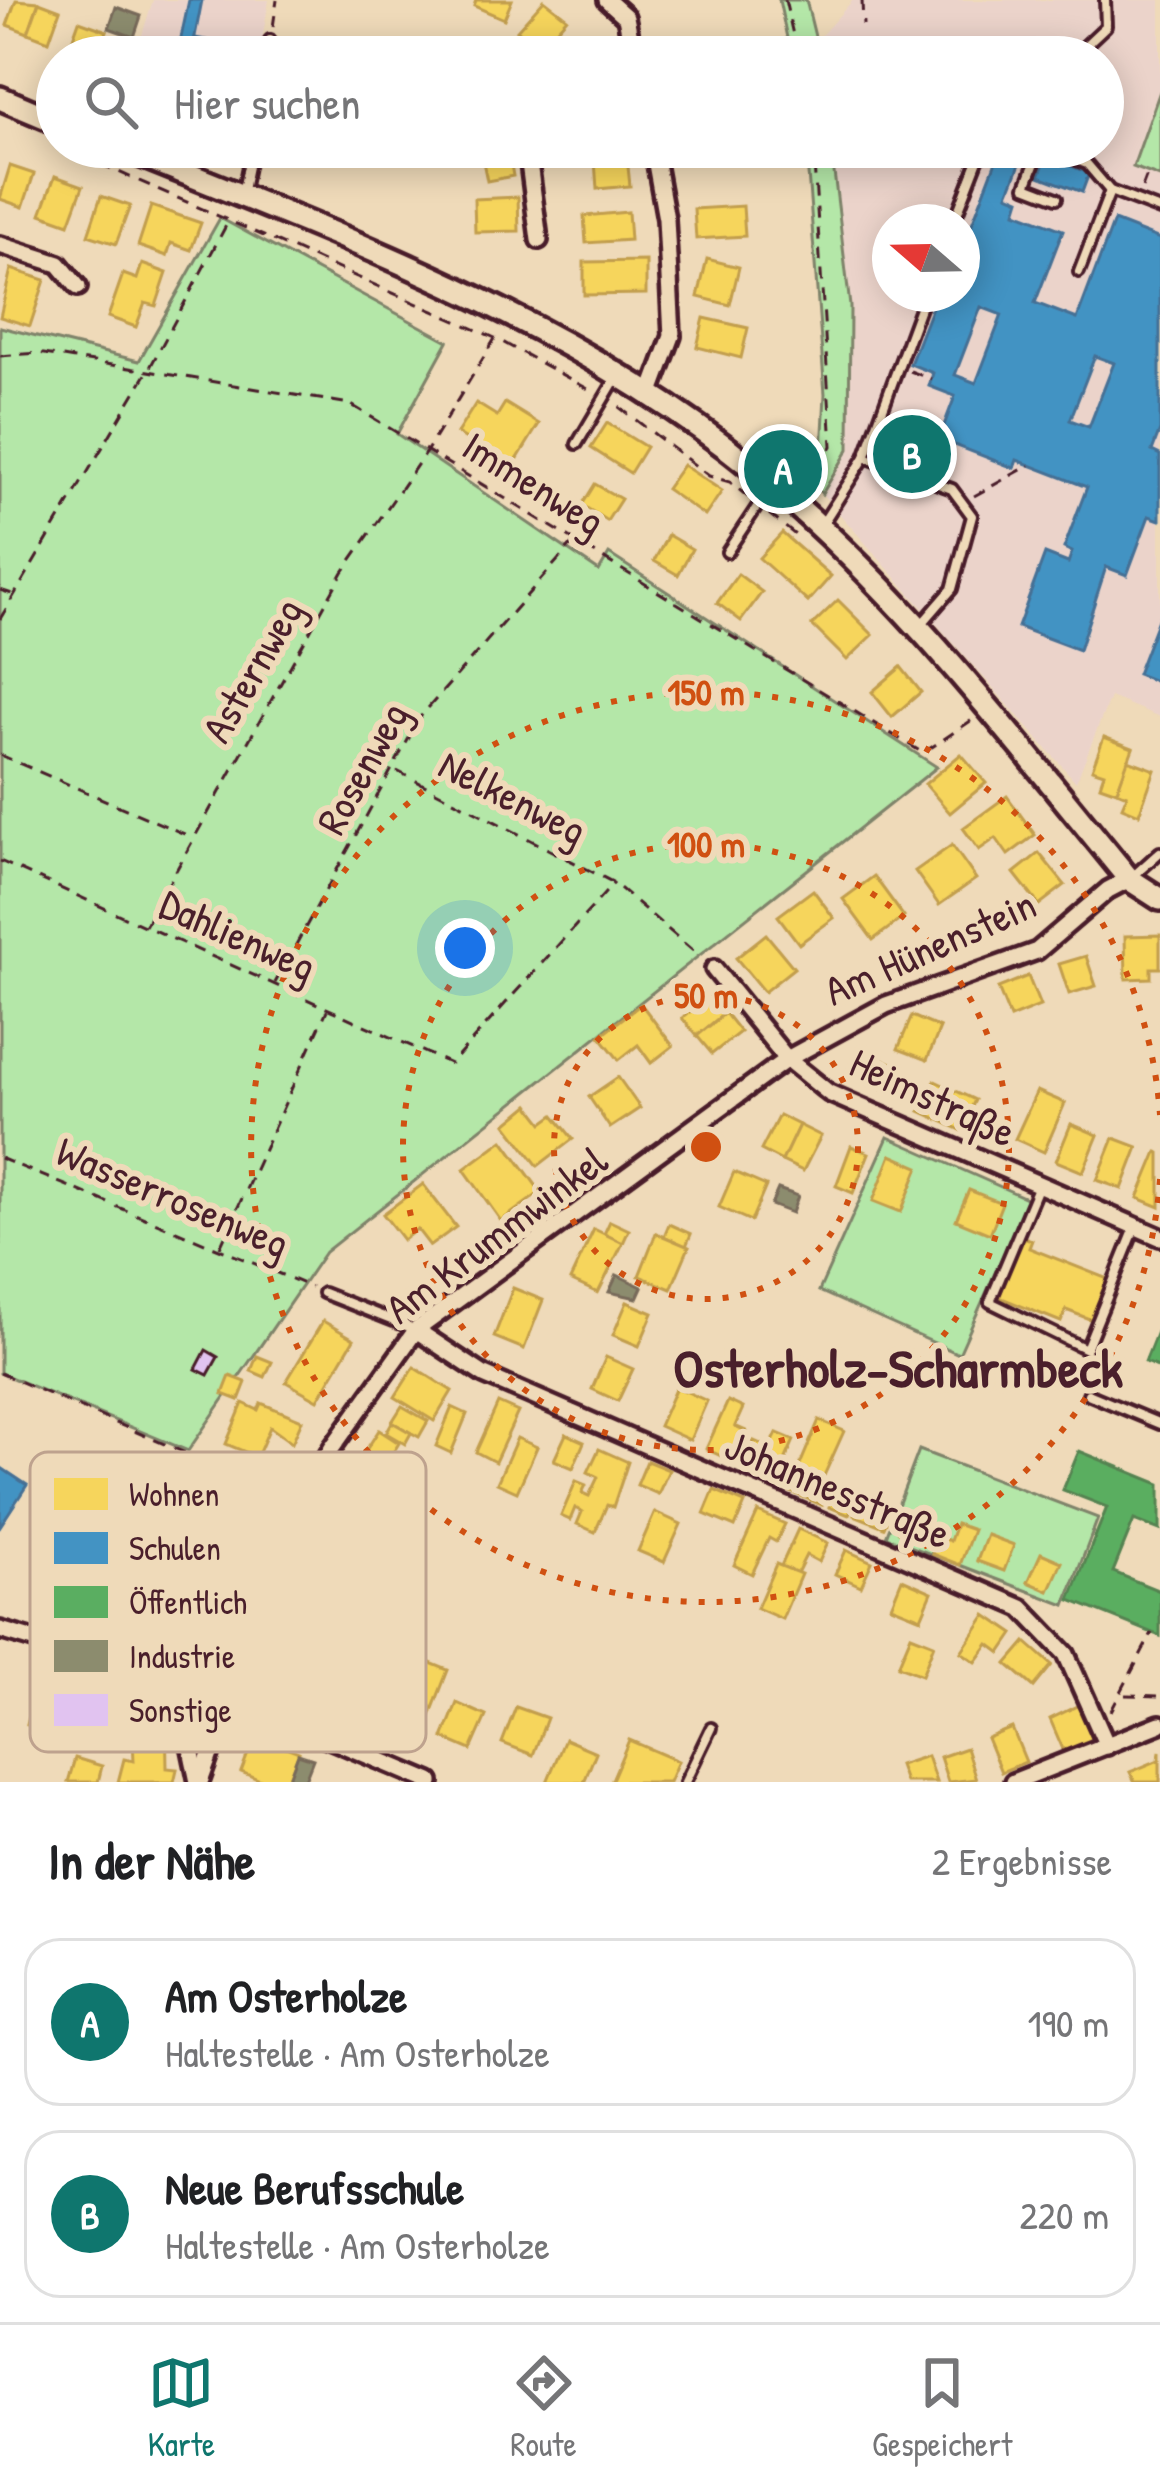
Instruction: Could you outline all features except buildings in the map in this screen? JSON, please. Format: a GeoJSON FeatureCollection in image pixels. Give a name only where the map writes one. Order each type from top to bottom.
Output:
{"type":"FeatureCollection","features":[{"type":"Feature","properties":{"kind":"street"},"geometry":{"type":"LineString","coordinates":[[607,0],[626,17],[630,36]]}},
{"type":"Feature","properties":{"kind":"street"},"geometry":{"type":"LineString","coordinates":[[0,98],[36,113]]}},
{"type":"Feature","properties":{"kind":"street"},"geometry":{"type":"LineString","coordinates":[[172,168],[509,315],[650,395],[772,485],[796,506],[812,536],[917,629],[1130,880],[1160,899]]}},
{"type":"Feature","properties":{"kind":"street"},"geometry":{"type":"LineString","coordinates":[[531,168],[538,240]]}},
{"type":"Feature","properties":{"kind":"street"},"geometry":{"type":"LineString","coordinates":[[650,395],[672,336],[666,219],[657,168]]}},
{"type":"Feature","properties":{"kind":"street"},"geometry":{"type":"LineString","coordinates":[[0,245],[59,264],[78,287]]}},
{"type":"Feature","properties":{"kind":"street","name":"Am Hünenstein"},"geometry":{"type":"LineString","coordinates":[[787,1059],[886,1005],[1037,951],[1108,890],[1130,880]]}},
{"type":"Feature","properties":{"kind":"street","name":"Heimstraße"},"geometry":{"type":"LineString","coordinates":[[714,969],[787,1059],[829,1093],[1160,1237]]}},
{"type":"Feature","properties":{"kind":"street","name":"Am Krummwinkel"},"geometry":{"type":"LineString","coordinates":[[330,1452],[416,1330],[787,1059]]}},
{"type":"Feature","properties":{"kind":"street","name":"Johannesstraße"},"geometry":{"type":"LineString","coordinates":[[416,1330],[484,1375],[1022,1608],[1066,1654],[1107,1746]]}},
{"type":"Feature","properties":{"kind":"street"},"geometry":{"type":"LineString","coordinates":[[0,1630],[30,1638]]}},
{"type":"Feature","properties":{"kind":"street"},"geometry":{"type":"LineString","coordinates":[[1013,1782],[1160,1724]]}},
{"type":"Feature","properties":{"kind":"street","name":"Am Krummwinkel"},"geometry":{"type":"LineString","coordinates":[[192,1752],[199,1782]]}},
{"type":"Feature","properties":{"kind":"street","name":"Am Krummwinkel"},"geometry":{"type":"LineString","coordinates":[[199,1782],[212,1752]]}},
{"type":"Feature","properties":{"kind":"street"},"geometry":{"type":"LineString","coordinates":[[360,1752],[431,1782]]}},
{"type":"Feature","properties":{"kind":"lane"},"geometry":{"type":"LineString","coordinates":[[1095,36],[1106,26],[1105,0]]}},
{"type":"Feature","properties":{"kind":"lane"},"geometry":{"type":"LineString","coordinates":[[242,196],[248,168]]}},
{"type":"Feature","properties":{"kind":"lane"},"geometry":{"type":"LineString","coordinates":[[961,204],[975,168]]}},
{"type":"Feature","properties":{"kind":"lane"},"geometry":{"type":"LineString","coordinates":[[1033,168],[1026,186],[1057,198]]}},
{"type":"Feature","properties":{"kind":"lane"},"geometry":{"type":"LineString","coordinates":[[1091,168],[1111,191],[1160,210]]}},
{"type":"Feature","properties":{"kind":"lane"},"geometry":{"type":"LineString","coordinates":[[1079,272],[1111,191]]}},
{"type":"Feature","properties":{"kind":"lane"},"geometry":{"type":"LineString","coordinates":[[812,536],[853,484],[918,312]]}},
{"type":"Feature","properties":{"kind":"lane"},"geometry":{"type":"LineString","coordinates":[[578,444],[617,376]]}},
{"type":"Feature","properties":{"kind":"lane"},"geometry":{"type":"LineString","coordinates":[[865,457],[952,489],[971,516],[952,589],[917,629]]}},
{"type":"Feature","properties":{"kind":"lane"},"geometry":{"type":"LineString","coordinates":[[727,552],[772,485]]}},
{"type":"Feature","properties":{"kind":"lane"},"geometry":{"type":"LineString","coordinates":[[1130,880],[1160,852]]}},
{"type":"Feature","properties":{"kind":"lane"},"geometry":{"type":"LineString","coordinates":[[1039,1184],[990,1302],[1086,1348],[1135,1226]]}},
{"type":"Feature","properties":{"kind":"lane"},"geometry":{"type":"LineString","coordinates":[[323,1293],[416,1330]]}},
{"type":"Feature","properties":{"kind":"lane"},"geometry":{"type":"LineString","coordinates":[[1088,1394],[1160,1424]]}},
{"type":"Feature","properties":{"kind":"lane"},"geometry":{"type":"LineString","coordinates":[[686,1782],[711,1728]]}},
{"type":"Feature","properties":{"kind":"path"},"geometry":{"type":"LineString","coordinates":[[271,36],[277,0]]}},
{"type":"Feature","properties":{"kind":"path"},"geometry":{"type":"LineString","coordinates":[[785,0],[793,36]]}},
{"type":"Feature","properties":{"kind":"path"},"geometry":{"type":"LineString","coordinates":[[862,0],[863,25]]}},
{"type":"Feature","properties":{"kind":"path"},"geometry":{"type":"LineString","coordinates":[[112,168],[495,338],[604,399],[709,476],[730,482],[812,536]]}},
{"type":"Feature","properties":{"kind":"path"},"geometry":{"type":"LineString","coordinates":[[796,506],[832,446],[814,168]]}},
{"type":"Feature","properties":{"kind":"path"},"geometry":{"type":"LineString","coordinates":[[0,619],[148,371],[242,196]]}},
{"type":"Feature","properties":{"kind":"path","name":"Asternweg"},"geometry":{"type":"LineString","coordinates":[[145,926],[343,572],[426,452],[509,315]]}},
{"type":"Feature","properties":{"kind":"path","name":"Immenweg"},"geometry":{"type":"LineString","coordinates":[[0,356],[38,353],[350,404],[923,753],[988,709]]}},
{"type":"Feature","properties":{"kind":"path"},"geometry":{"type":"LineString","coordinates":[[898,367],[931,379]]}},
{"type":"Feature","properties":{"kind":"path"},"geometry":{"type":"LineString","coordinates":[[962,503],[1030,465]]}},
{"type":"Feature","properties":{"kind":"path","name":"Rosenweg"},"geometry":{"type":"LineString","coordinates":[[274,984],[396,770],[421,716],[573,543]]}},
{"type":"Feature","properties":{"kind":"path"},"geometry":{"type":"LineString","coordinates":[[0,590],[14,594]]}},
{"type":"Feature","properties":{"kind":"path"},"geometry":{"type":"LineString","coordinates":[[0,755],[191,837]]}},
{"type":"Feature","properties":{"kind":"path","name":"Nelkenweg"},"geometry":{"type":"LineString","coordinates":[[396,770],[614,883],[714,969]]}},
{"type":"Feature","properties":{"kind":"path","name":"Dahlienweg"},"geometry":{"type":"LineString","coordinates":[[0,861],[451,1064],[614,883]]}},
{"type":"Feature","properties":{"kind":"path"},"geometry":{"type":"LineString","coordinates":[[220,1247],[328,1009]]}},
{"type":"Feature","properties":{"kind":"path","name":"Wasserrosenweg"},"geometry":{"type":"LineString","coordinates":[[0,1158],[323,1293]]}},
{"type":"Feature","properties":{"kind":"path"},"geometry":{"type":"LineString","coordinates":[[0,1373],[183,1452]]}},
{"type":"Feature","properties":{"kind":"path"},"geometry":{"type":"LineString","coordinates":[[1101,1726],[1123,1694],[1152,1633]]}},
{"type":"Feature","properties":{"kind":"path"},"geometry":{"type":"LineString","coordinates":[[1123,1694],[1160,1696]]}},
{"type":"Feature","properties":{"kind":"shaded area"},"geometry":{"type":"Polygon","coordinates":[[[153,0],[269,0],[263,36],[142,36],[153,0]]]}},
{"type":"Feature","properties":{"kind":"shaded area"},"geometry":{"type":"Polygon","coordinates":[[[853,0],[1160,0],[1160,717],[1110,697],[1076,782],[822,494],[849,449],[850,306],[834,168],[1124,168],[1124,36],[821,36],[853,0]]]}},
{"type":"Feature","properties":{"kind":"green space"},"geometry":{"type":"Polygon","coordinates":[[[779,0],[806,0],[815,36],[787,36],[779,0]]]}},
{"type":"Feature","properties":{"kind":"green space"},"geometry":{"type":"Polygon","coordinates":[[[1160,91],[1160,177],[1133,167],[1160,91]]]}},
{"type":"Feature","properties":{"kind":"green space"},"geometry":{"type":"Polygon","coordinates":[[[808,168],[834,168],[850,306],[849,449],[822,494],[804,472],[822,452],[825,394],[808,168]]]}},
{"type":"Feature","properties":{"kind":"green space"},"geometry":{"type":"Polygon","coordinates":[[[220,218],[448,341],[397,434],[599,571],[609,554],[937,767],[325,1252],[188,1451],[0,1373],[0,327],[139,361],[220,218]]]}},
{"type":"Feature","properties":{"kind":"green space"},"geometry":{"type":"Polygon","coordinates":[[[888,1137],[1028,1199],[959,1354],[819,1291],[888,1137]]]}},
{"type":"Feature","properties":{"kind":"green space"},"geometry":{"type":"Polygon","coordinates":[[[919,1450],[1098,1518],[1065,1605],[886,1537],[919,1450]]]}},
{"type":"Feature","properties":{"kind":"place","name":"Neue Berufsschule"},"geometry":{"type":"Point","coordinates":[912,454]}},
{"type":"Feature","properties":{"kind":"place","name":"Am Osterholze"},"geometry":{"type":"Point","coordinates":[783,469]}},
{"type":"Feature","properties":{"kind":"district","name":"Osterholz-Scharmbeck"},"geometry":{"type":"Point","coordinates":[898,1368]}}]}
